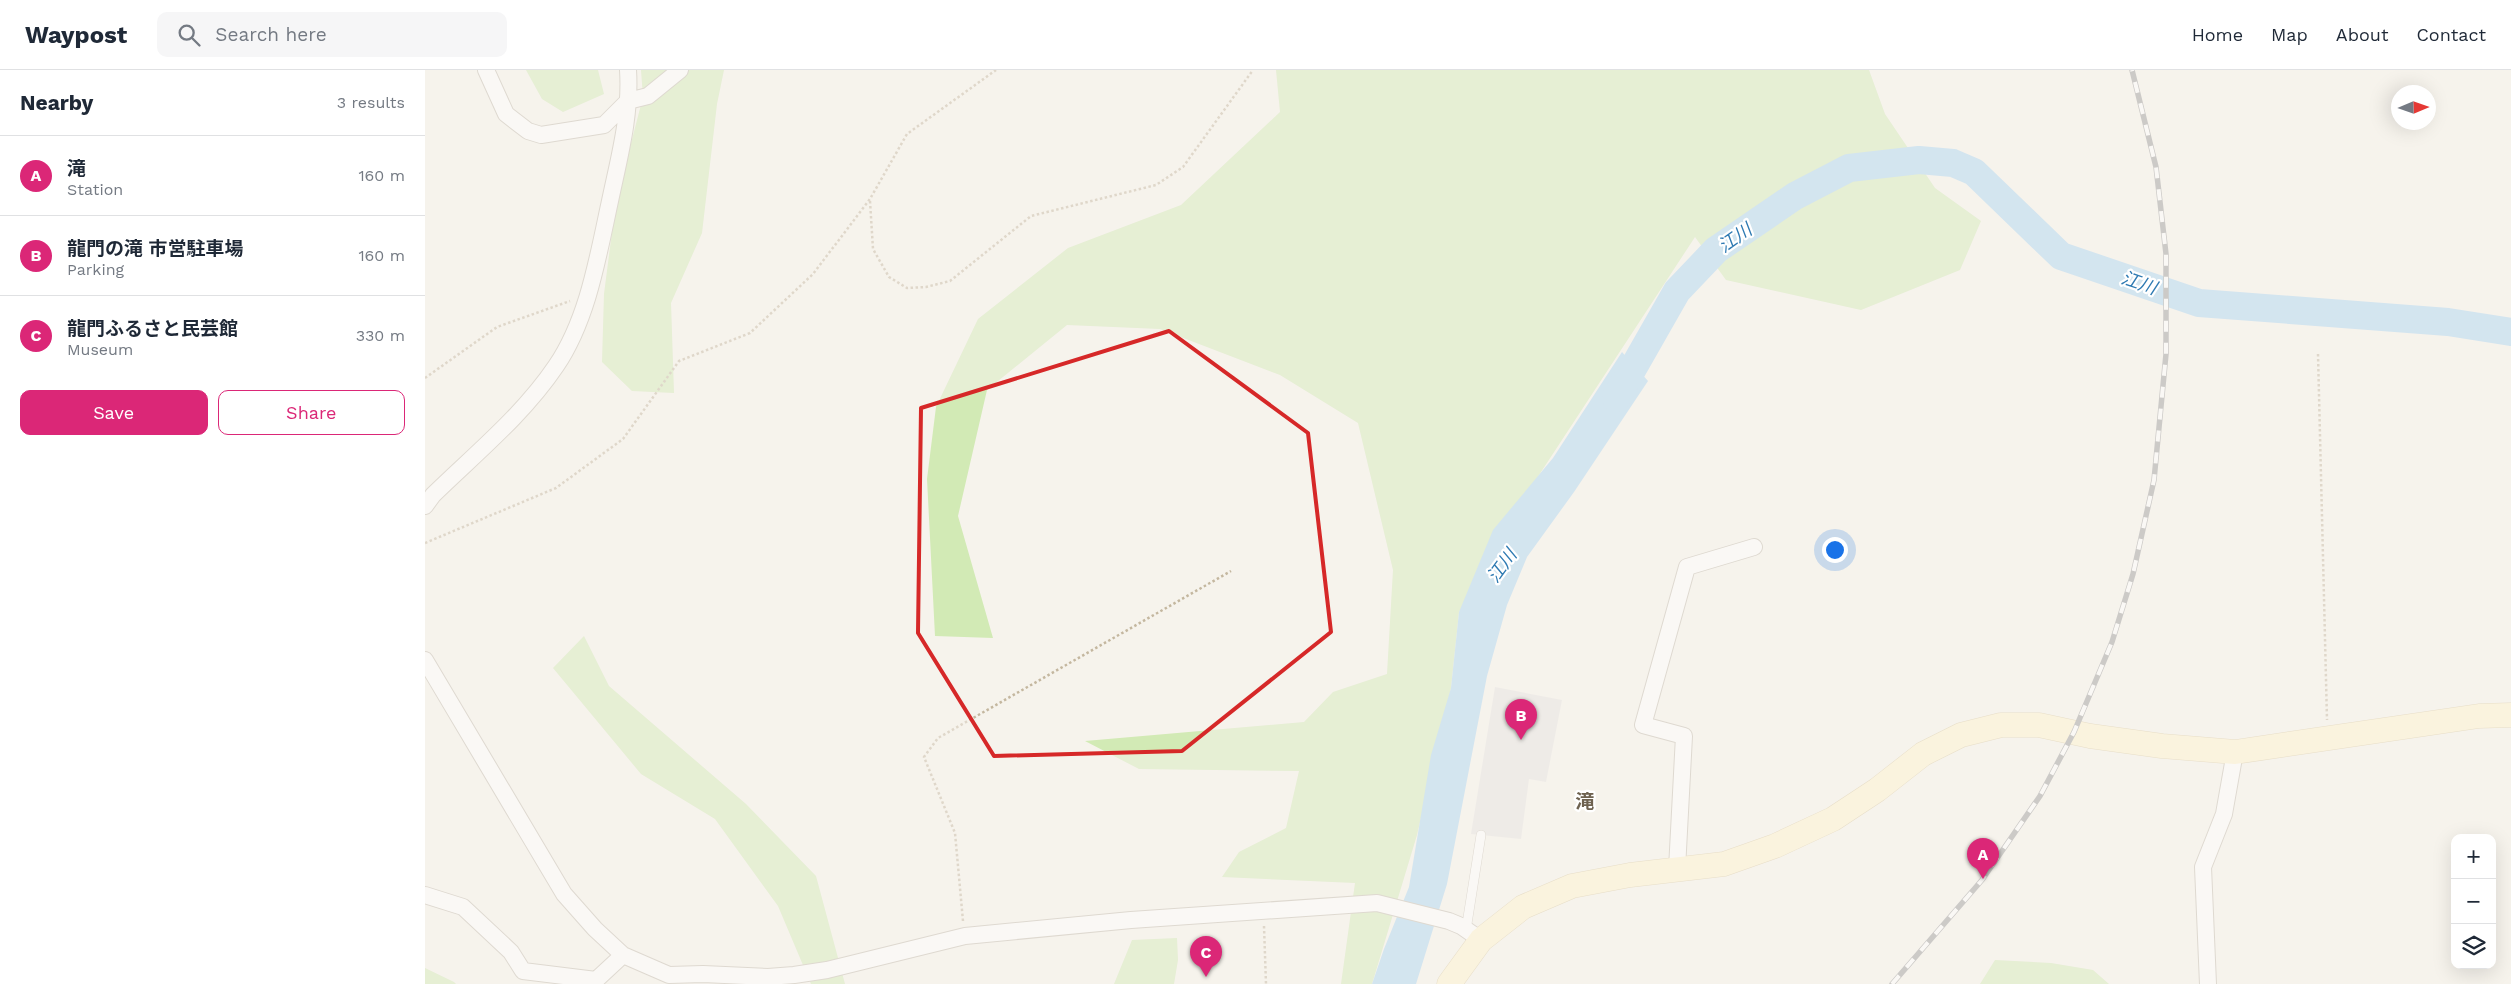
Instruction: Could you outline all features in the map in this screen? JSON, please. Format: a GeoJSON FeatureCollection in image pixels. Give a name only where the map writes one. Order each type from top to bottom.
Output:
{"type":"FeatureCollection","features":[{"type":"Feature","properties":{"kind":"street"},"geometry":{"type":"LineString","coordinates":[[486,70],[507,114],[528,131],[541,135],[604,125],[628,101],[648,96],[680,70]]}},
{"type":"Feature","properties":{"kind":"street"},"geometry":{"type":"LineString","coordinates":[[425,506],[433,495],[530,400],[557,365],[573,332],[586,299],[623,141],[628,101],[628,70]]}},
{"type":"Feature","properties":{"kind":"street"},"geometry":{"type":"LineString","coordinates":[[1677,869],[1684,736],[1643,725],[1687,567],[1754,548]]}},
{"type":"Feature","properties":{"kind":"street"},"geometry":{"type":"LineString","coordinates":[[425,660],[559,886],[595,929],[623,955],[669,975],[703,974],[767,978],[827,970],[965,936],[1131,920],[1264,913],[1377,903],[1449,921],[1474,935]]}},
{"type":"Feature","properties":{"kind":"street"},"geometry":{"type":"LineString","coordinates":[[1449,984],[1474,935],[1523,907],[1572,886],[1631,874],[1723,864],[1775,846],[1833,819],[1877,790],[1923,754],[1961,735],[2001,725],[2039,725],[2090,736],[2162,746],[2235,752],[2479,716],[2511,715]]}},
{"type":"Feature","properties":{"kind":"street"},"geometry":{"type":"LineString","coordinates":[[2208,984],[2203,867],[2224,814],[2235,752]]}},
{"type":"Feature","properties":{"kind":"street"},"geometry":{"type":"LineString","coordinates":[[425,895],[463,907],[511,952],[523,971],[596,980],[623,955]]}},
{"type":"Feature","properties":{"kind":"lane"},"geometry":{"type":"LineString","coordinates":[[1474,935],[1481,835]]}},
{"type":"Feature","properties":{"kind":"path"},"geometry":{"type":"LineString","coordinates":[[425,543],[556,488],[623,439],[679,361],[750,334],[813,274],[870,199],[907,134],[995,70]]}},
{"type":"Feature","properties":{"kind":"path"},"geometry":{"type":"LineString","coordinates":[[870,199],[873,249],[889,277],[907,288],[926,287],[950,280],[1031,216],[1156,185],[1183,167],[1253,70]]}},
{"type":"Feature","properties":{"kind":"path"},"geometry":{"type":"LineString","coordinates":[[425,378],[497,327],[574,300],[586,299]]}},
{"type":"Feature","properties":{"kind":"path"},"geometry":{"type":"LineString","coordinates":[[2318,354],[2328,739]]}},
{"type":"Feature","properties":{"kind":"path"},"geometry":{"type":"LineString","coordinates":[[965,936],[955,833],[925,757],[938,738],[1231,571]]}},
{"type":"Feature","properties":{"kind":"path"},"geometry":{"type":"LineString","coordinates":[[1264,913],[1266,984]]}},
{"type":"Feature","properties":{"kind":"highlighted area"},"geometry":{"type":"Polygon","coordinates":[[[1169,331],[1308,433],[1331,632],[1182,751],[994,756],[918,633],[921,408],[1169,331]]]}},
{"type":"Feature","properties":{"kind":"green space"},"geometry":{"type":"Polygon","coordinates":[[[526,70],[598,70],[604,94],[563,112],[542,99],[526,70]]]}},
{"type":"Feature","properties":{"kind":"green space"},"geometry":{"type":"Polygon","coordinates":[[[641,70],[724,70],[717,104],[702,233],[671,303],[674,393],[632,391],[602,362],[604,294],[616,201],[643,97],[641,70]]]}},
{"type":"Feature","properties":{"kind":"green space"},"geometry":{"type":"Polygon","coordinates":[[[1276,70],[1869,70],[1885,114],[1935,188],[1981,221],[1960,270],[1861,310],[1726,280],[1695,237],[1539,475],[1459,612],[1451,688],[1417,835],[1372,984],[1341,984],[1355,883],[1222,877],[1239,852],[1286,828],[1299,771],[1139,769],[1085,741],[1304,722],[1333,692],[1387,674],[1393,570],[1358,423],[1280,375],[1160,329],[1067,325],[987,390],[958,516],[993,638],[935,636],[927,479],[936,407],[978,319],[1068,248],[1181,205],[1280,112],[1276,70]]]}},
{"type":"Feature","properties":{"kind":"green space"},"geometry":{"type":"Polygon","coordinates":[[[584,636],[609,686],[746,804],[816,876],[845,984],[811,984],[778,906],[715,819],[641,774],[553,668],[584,636]]]}},
{"type":"Feature","properties":{"kind":"green space"},"geometry":{"type":"Polygon","coordinates":[[[1177,938],[1178,960],[1174,984],[1114,984],[1132,940],[1177,938]]]}},
{"type":"Feature","properties":{"kind":"green space"},"geometry":{"type":"Polygon","coordinates":[[[1995,960],[2051,963],[2093,970],[2109,984],[1980,984],[1995,960]]]}},
{"type":"Feature","properties":{"kind":"green space"},"geometry":{"type":"Polygon","coordinates":[[[425,968],[454,982],[456,984],[425,984],[425,968]]]}},
{"type":"Feature","properties":{"kind":"shaded area"},"geometry":{"type":"Polygon","coordinates":[[[1495,687],[1562,700],[1546,782],[1529,779],[1521,839],[1471,834],[1495,687]]]}},
{"type":"Feature","properties":{"kind":"water"},"geometry":{"type":"Polygon","coordinates":[[[1622,352],[1648,381],[1574,492],[1527,557],[1507,605],[1487,676],[1447,884],[1416,984],[1372,984],[1409,887],[1431,755],[1451,688],[1459,612],[1493,530],[1553,458],[1622,352]]]}},
{"type":"Feature","properties":{"kind":"waterway","name":"江川"},"geometry":{"type":"LineString","coordinates":[[1616,398],[1677,291],[1716,250],[1795,196],[1849,168],[1919,160],[1953,163],[1974,172],[2061,256],[2199,303],[2448,322],[2511,332]]}},
{"type":"Feature","properties":{"kind":"railway"},"geometry":{"type":"LineString","coordinates":[[1892,984],[1982,880],[2040,796],[2074,732],[2112,642],[2133,574],[2154,480],[2166,354],[2166,254],[2156,167],[2132,70]]}},
{"type":"Feature","properties":{"kind":"place","name":"龍門の滝 市営駐車場"},"geometry":{"type":"Point","coordinates":[1521,740]}},
{"type":"Feature","properties":{"kind":"place","name":"滝"},"geometry":{"type":"Point","coordinates":[1983,879]}},
{"type":"Feature","properties":{"kind":"place","name":"龍門ふるさと民芸館"},"geometry":{"type":"Point","coordinates":[1206,977]}},
{"type":"Feature","properties":{"kind":"district","name":"滝"},"geometry":{"type":"Point","coordinates":[1585,801]}}]}
